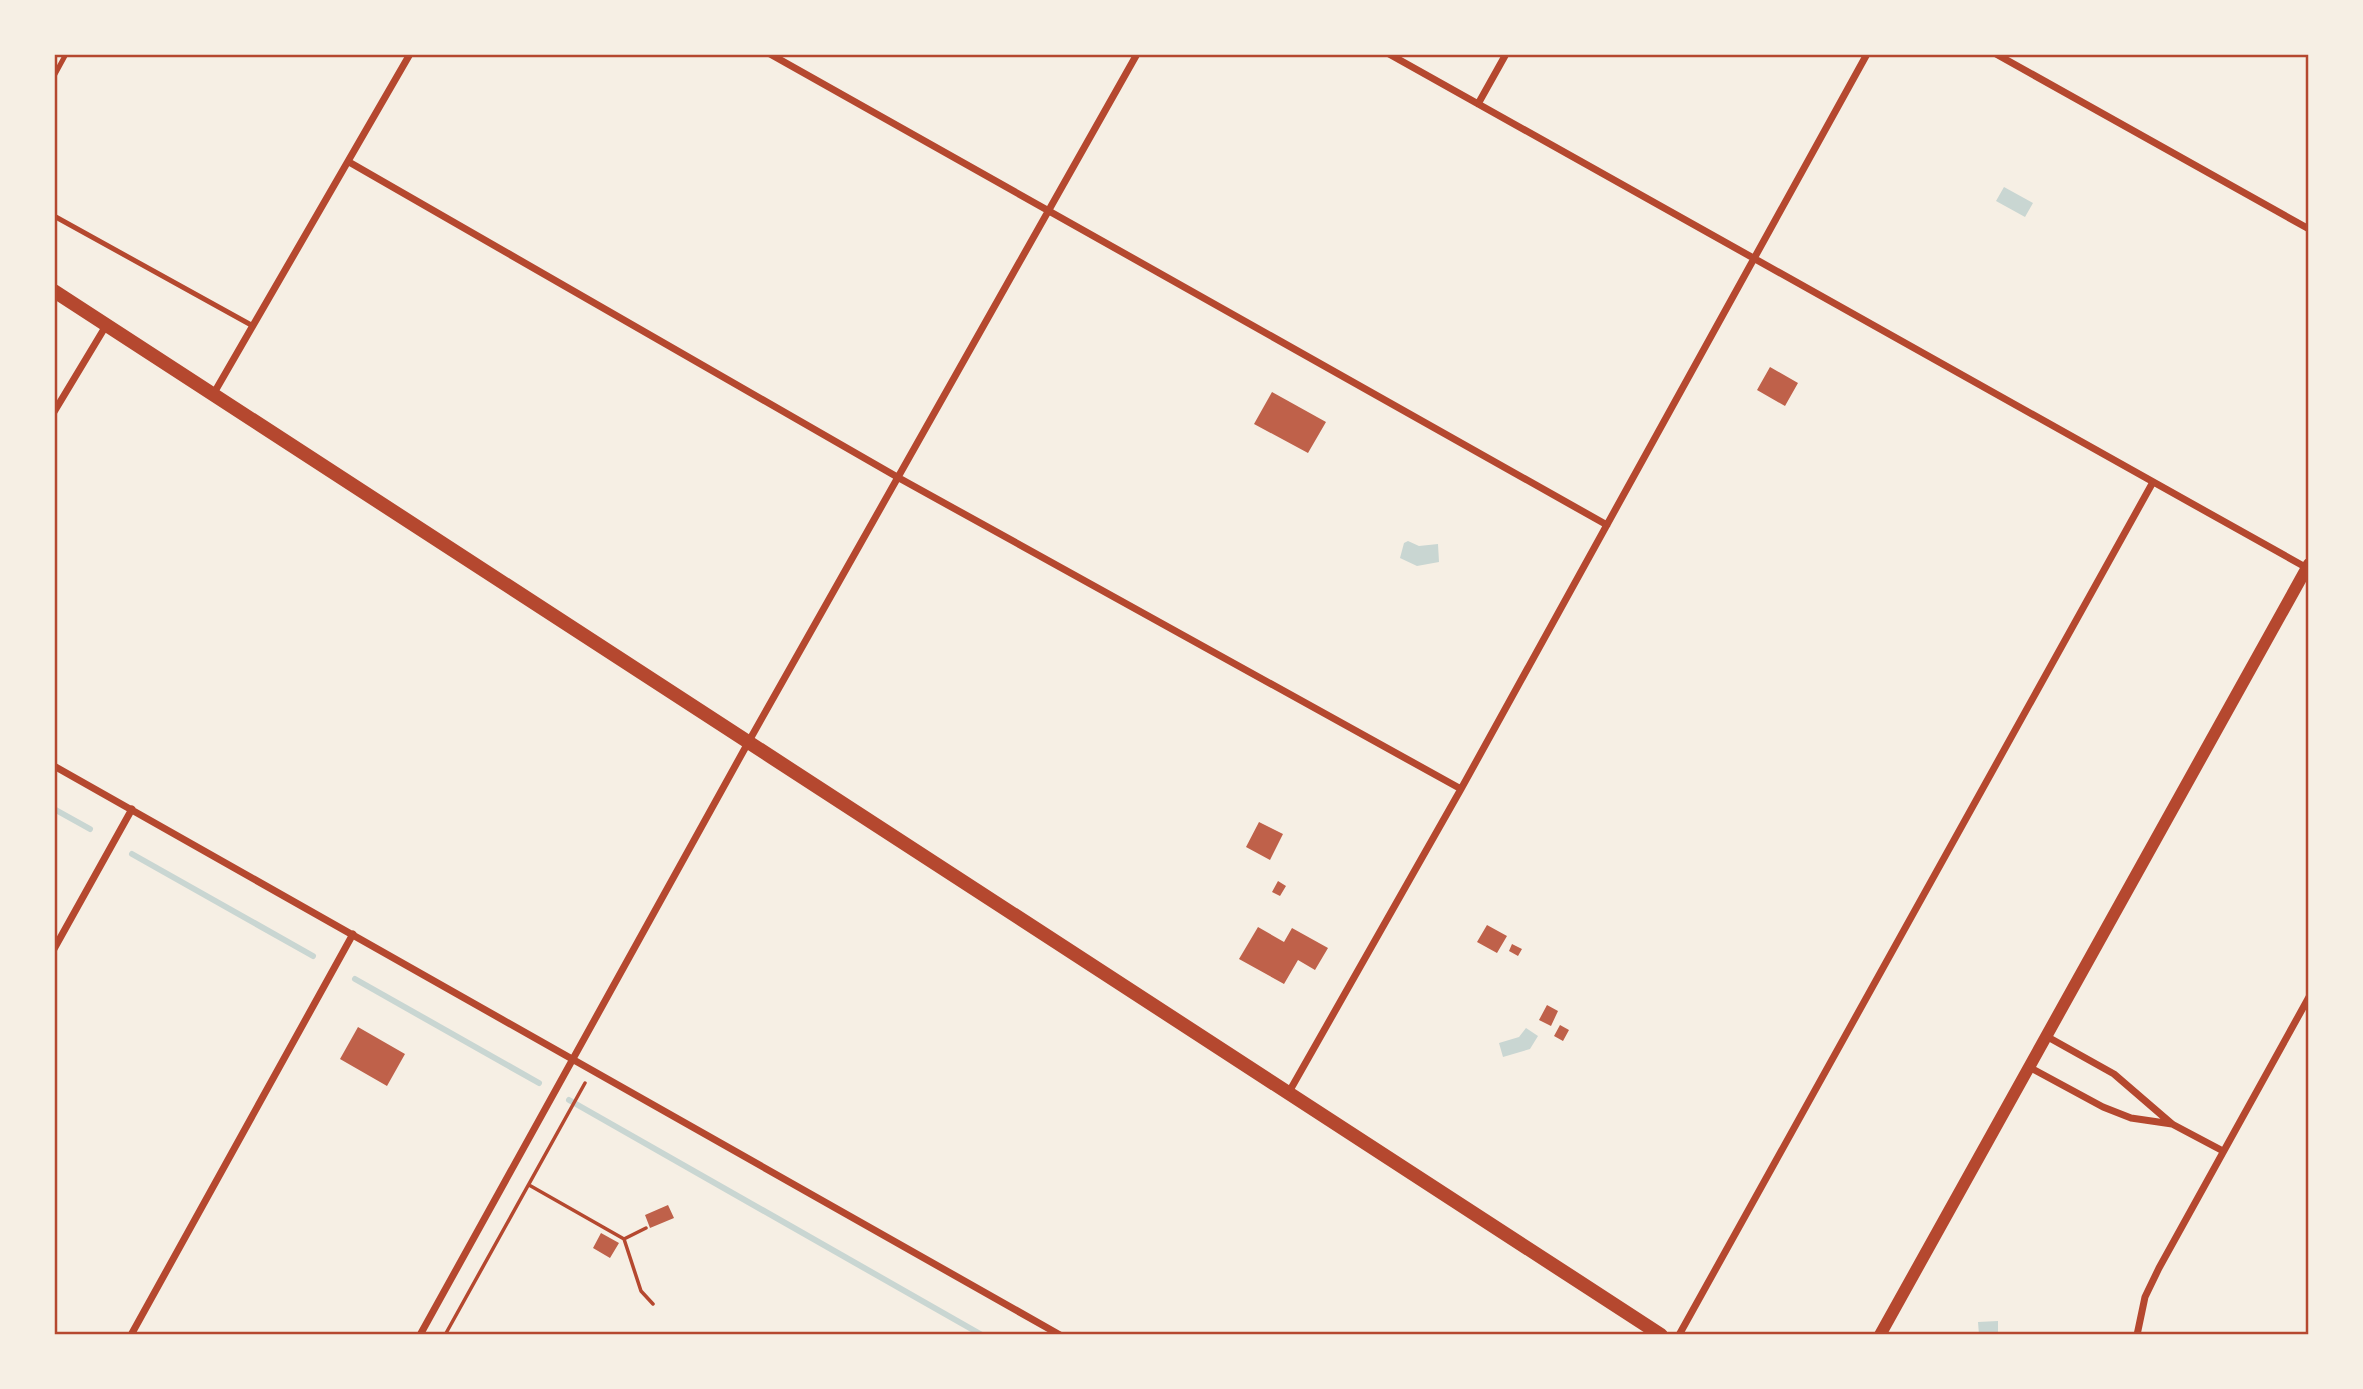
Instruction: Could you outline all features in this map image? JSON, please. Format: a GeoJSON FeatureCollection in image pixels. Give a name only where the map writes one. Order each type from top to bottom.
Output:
{"type":"FeatureCollection","features":[{"type":"Feature","properties":{"kind":"main road"},"geometry":{"type":"LineString","coordinates":[[54,291],[1661,1335]]}},
{"type":"Feature","properties":{"kind":"street"},"geometry":{"type":"LineString","coordinates":[[214,393],[410,54]]}},
{"type":"Feature","properties":{"kind":"street"},"geometry":{"type":"LineString","coordinates":[[770,54],[1607,525]]}},
{"type":"Feature","properties":{"kind":"street"},"geometry":{"type":"LineString","coordinates":[[421,1335],[749,741],[1137,54]]}},
{"type":"Feature","properties":{"kind":"street"},"geometry":{"type":"LineString","coordinates":[[1389,54],[2308,566],[1880,1335]]}},
{"type":"Feature","properties":{"kind":"street"},"geometry":{"type":"LineString","coordinates":[[1478,104],[1506,54]]}},
{"type":"Feature","properties":{"kind":"street"},"geometry":{"type":"LineString","coordinates":[[1289,1092],[1461,789],[1867,54]]}},
{"type":"Feature","properties":{"kind":"street"},"geometry":{"type":"LineString","coordinates":[[1996,54],[2309,229]]}},
{"type":"Feature","properties":{"kind":"street"},"geometry":{"type":"LineString","coordinates":[[349,162],[899,478],[1461,789]]}},
{"type":"Feature","properties":{"kind":"street"},"geometry":{"type":"LineString","coordinates":[[54,412],[107,324]]}},
{"type":"Feature","properties":{"kind":"street"},"geometry":{"type":"LineString","coordinates":[[1679,1335],[2153,482]]}},
{"type":"Feature","properties":{"kind":"street"},"geometry":{"type":"LineString","coordinates":[[54,766],[1060,1335]]}},
{"type":"Feature","properties":{"kind":"street"},"geometry":{"type":"LineString","coordinates":[[54,949],[132,809]]}},
{"type":"Feature","properties":{"kind":"street"},"geometry":{"type":"LineString","coordinates":[[131,1335],[354,934]]}},
{"type":"Feature","properties":{"kind":"street"},"geometry":{"type":"LineString","coordinates":[[2137,1335],[2145,1297],[2309,997]]}},
{"type":"Feature","properties":{"kind":"street"},"geometry":{"type":"LineString","coordinates":[[2046,1037],[2114,1074],[2172,1124],[2223,1151]]}},
{"type":"Feature","properties":{"kind":"street"},"geometry":{"type":"LineString","coordinates":[[2029,1067],[2104,1107],[2131,1118],[2172,1124]]}},
{"type":"Feature","properties":{"kind":"lane"},"geometry":{"type":"LineString","coordinates":[[54,76],[66,54]]}},
{"type":"Feature","properties":{"kind":"lane"},"geometry":{"type":"LineString","coordinates":[[54,216],[253,326]]}},
{"type":"Feature","properties":{"kind":"path"},"geometry":{"type":"LineString","coordinates":[[445,1335],[583,1086]]}},
{"type":"Feature","properties":{"kind":"path"},"geometry":{"type":"LineString","coordinates":[[528,1185],[624,1240],[641,1291],[653,1304]]}},
{"type":"Feature","properties":{"kind":"path"},"geometry":{"type":"LineString","coordinates":[[624,1240],[646,1228]]}},
{"type":"Feature","properties":{"kind":"shaded area"},"geometry":{"type":"Polygon","coordinates":[[[2004,187],[2033,203],[2025,217],[1996,201],[2004,187]]]}},
{"type":"Feature","properties":{"kind":"shaded area"},"geometry":{"type":"Polygon","coordinates":[[[1408,541],[1419,546],[1438,544],[1439,562],[1417,566],[1400,558],[1404,543],[1408,541]]]}},
{"type":"Feature","properties":{"kind":"shaded area"},"geometry":{"type":"Polygon","coordinates":[[[1526,1028],[1538,1036],[1530,1049],[1503,1057],[1499,1043],[1519,1037],[1526,1028]]]}},
{"type":"Feature","properties":{"kind":"shaded area"},"geometry":{"type":"Polygon","coordinates":[[[1998,1321],[1998,1335],[1979,1335],[1978,1322],[1998,1321]]]}},
{"type":"Feature","properties":{"kind":"building"},"geometry":{"type":"Polygon","coordinates":[[[1770,367],[1798,383],[1785,406],[1757,390],[1770,367]]]}},
{"type":"Feature","properties":{"kind":"building"},"geometry":{"type":"Polygon","coordinates":[[[1272,392],[1326,422],[1308,453],[1254,424],[1272,392]]]}},
{"type":"Feature","properties":{"kind":"building"},"geometry":{"type":"Polygon","coordinates":[[[1259,822],[1283,834],[1270,860],[1246,847],[1259,822]]]}},
{"type":"Feature","properties":{"kind":"building"},"geometry":{"type":"Polygon","coordinates":[[[1278,881],[1286,886],[1280,896],[1272,892],[1278,881]]]}},
{"type":"Feature","properties":{"kind":"building"},"geometry":{"type":"Polygon","coordinates":[[[1487,925],[1507,936],[1497,953],[1477,942],[1487,925]]]}},
{"type":"Feature","properties":{"kind":"building"},"geometry":{"type":"Polygon","coordinates":[[[1258,927],[1284,942],[1292,928],[1328,948],[1315,970],[1298,960],[1284,984],[1239,959],[1258,927]]]}},
{"type":"Feature","properties":{"kind":"building"},"geometry":{"type":"Polygon","coordinates":[[[1512,944],[1522,949],[1518,956],[1509,951],[1512,944]]]}},
{"type":"Feature","properties":{"kind":"building"},"geometry":{"type":"Polygon","coordinates":[[[1547,1005],[1558,1011],[1551,1026],[1539,1020],[1547,1005]]]}},
{"type":"Feature","properties":{"kind":"building"},"geometry":{"type":"Polygon","coordinates":[[[1560,1025],[1569,1030],[1563,1041],[1554,1036],[1560,1025]]]}},
{"type":"Feature","properties":{"kind":"building"},"geometry":{"type":"Polygon","coordinates":[[[358,1027],[405,1054],[387,1086],[340,1059],[358,1027]]]}},
{"type":"Feature","properties":{"kind":"building"},"geometry":{"type":"Polygon","coordinates":[[[668,1205],[674,1218],[650,1228],[645,1215],[668,1205]]]}},
{"type":"Feature","properties":{"kind":"building"},"geometry":{"type":"Polygon","coordinates":[[[601,1233],[619,1243],[610,1258],[593,1248],[601,1233]]]}},
{"type":"Feature","properties":{"kind":"waterway"},"geometry":{"type":"LineString","coordinates":[[54,809],[90,829]]}},
{"type":"Feature","properties":{"kind":"waterway"},"geometry":{"type":"LineString","coordinates":[[132,854],[313,956]]}},
{"type":"Feature","properties":{"kind":"waterway"},"geometry":{"type":"LineString","coordinates":[[355,979],[539,1083]]}},
{"type":"Feature","properties":{"kind":"waterway"},"geometry":{"type":"LineString","coordinates":[[569,1100],[982,1335]]}}]}
